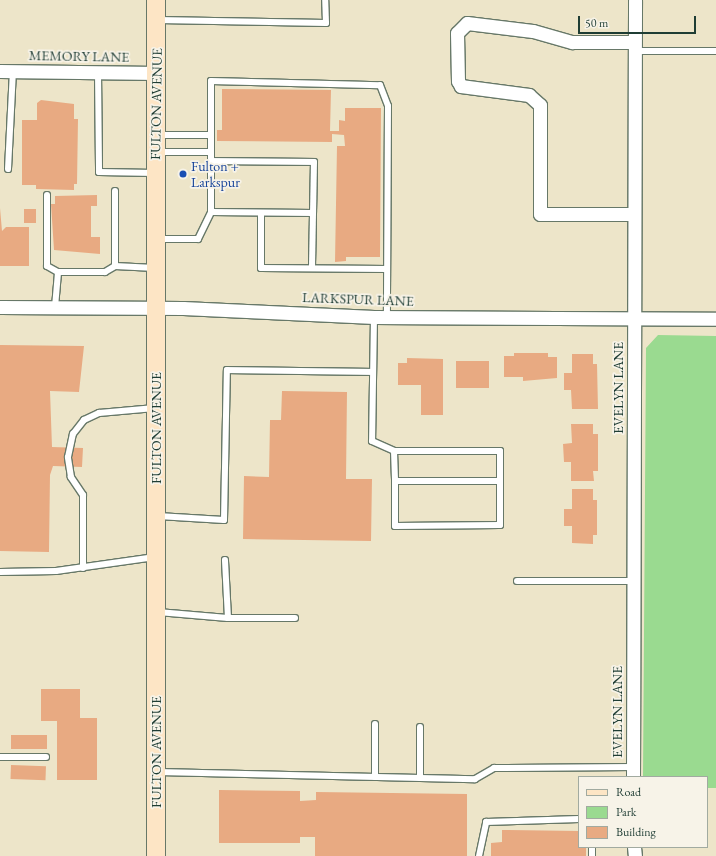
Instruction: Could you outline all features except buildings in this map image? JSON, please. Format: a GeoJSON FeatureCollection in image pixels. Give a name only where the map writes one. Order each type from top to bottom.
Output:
{"type":"FeatureCollection","features":[{"type":"Feature","properties":{"kind":"main road","name":"FULTON AVENUE"},"geometry":{"type":"LineString","coordinates":[[156,0],[156,856]]}},
{"type":"Feature","properties":{"kind":"street","name":"EVELYN LANE"},"geometry":{"type":"LineString","coordinates":[[633,772],[635,0]]}},
{"type":"Feature","properties":{"kind":"street"},"geometry":{"type":"LineString","coordinates":[[634,46],[572,42],[533,30],[467,23],[457,33],[458,81],[461,86],[528,95],[540,105],[540,214],[634,214]]}},
{"type":"Feature","properties":{"kind":"street","name":"MEMORY LANE"},"geometry":{"type":"LineString","coordinates":[[7,71],[157,73]]}},
{"type":"Feature","properties":{"kind":"street","name":"LARKSPUR LANE"},"geometry":{"type":"LineString","coordinates":[[0,307],[55,307],[381,317],[716,319]]}},
{"type":"Feature","properties":{"kind":"lane"},"geometry":{"type":"LineString","coordinates":[[156,20],[326,23],[325,0]]}},
{"type":"Feature","properties":{"kind":"lane"},"geometry":{"type":"LineString","coordinates":[[634,46],[716,51]]}},
{"type":"Feature","properties":{"kind":"lane"},"geometry":{"type":"LineString","coordinates":[[7,71],[8,170]]}},
{"type":"Feature","properties":{"kind":"lane"},"geometry":{"type":"LineString","coordinates":[[98,72],[99,172],[155,173]]}},
{"type":"Feature","properties":{"kind":"lane"},"geometry":{"type":"LineString","coordinates":[[155,239],[198,239],[211,212],[211,82],[380,85],[388,106],[387,269],[373,372],[372,441],[394,451],[500,450],[500,525],[394,526],[394,451]]}},
{"type":"Feature","properties":{"kind":"lane"},"geometry":{"type":"LineString","coordinates":[[155,144],[211,135]]}},
{"type":"Feature","properties":{"kind":"lane"},"geometry":{"type":"LineString","coordinates":[[155,144],[211,152]]}},
{"type":"Feature","properties":{"kind":"lane"},"geometry":{"type":"LineString","coordinates":[[211,161],[314,162],[312,268]]}},
{"type":"Feature","properties":{"kind":"lane"},"geometry":{"type":"LineString","coordinates":[[114,191],[115,266]]}},
{"type":"Feature","properties":{"kind":"lane"},"geometry":{"type":"LineString","coordinates":[[47,195],[47,266],[58,272],[105,272],[115,266],[155,268]]}},
{"type":"Feature","properties":{"kind":"lane"},"geometry":{"type":"LineString","coordinates":[[211,212],[313,213]]}},
{"type":"Feature","properties":{"kind":"lane"},"geometry":{"type":"LineString","coordinates":[[261,212],[261,268],[387,269]]}},
{"type":"Feature","properties":{"kind":"lane"},"geometry":{"type":"LineString","coordinates":[[55,307],[58,272]]}},
{"type":"Feature","properties":{"kind":"lane"},"geometry":{"type":"LineString","coordinates":[[156,516],[224,520],[227,370],[373,372]]}},
{"type":"Feature","properties":{"kind":"lane"},"geometry":{"type":"LineString","coordinates":[[83,568],[83,495],[71,477],[68,463],[73,434],[84,420],[99,413],[156,407]]}},
{"type":"Feature","properties":{"kind":"lane"},"geometry":{"type":"LineString","coordinates":[[394,481],[500,481]]}},
{"type":"Feature","properties":{"kind":"lane"},"geometry":{"type":"LineString","coordinates":[[0,572],[83,568],[156,557]]}},
{"type":"Feature","properties":{"kind":"lane"},"geometry":{"type":"LineString","coordinates":[[225,560],[228,618]]}},
{"type":"Feature","properties":{"kind":"lane"},"geometry":{"type":"LineString","coordinates":[[517,580],[634,581]]}},
{"type":"Feature","properties":{"kind":"lane"},"geometry":{"type":"LineString","coordinates":[[156,612],[228,618],[295,618]]}},
{"type":"Feature","properties":{"kind":"lane"},"geometry":{"type":"LineString","coordinates":[[375,724],[375,777]]}},
{"type":"Feature","properties":{"kind":"lane"},"geometry":{"type":"LineString","coordinates":[[420,727],[420,778]]}},
{"type":"Feature","properties":{"kind":"lane"},"geometry":{"type":"LineString","coordinates":[[0,757],[46,757]]}},
{"type":"Feature","properties":{"kind":"lane"},"geometry":{"type":"LineString","coordinates":[[156,772],[475,779],[494,768],[633,772]]}},
{"type":"Feature","properties":{"kind":"lane"},"geometry":{"type":"LineString","coordinates":[[479,856],[486,822],[578,819]]}},
{"type":"Feature","properties":{"kind":"green space"},"geometry":{"type":"Polygon","coordinates":[[[658,335],[716,336],[716,788],[708,788],[708,776],[643,776],[646,348],[658,335]]]}},
{"type":"Feature","properties":{"kind":"place","name":"Fulton + Larkspur"},"geometry":{"type":"Point","coordinates":[183,174]}}]}
